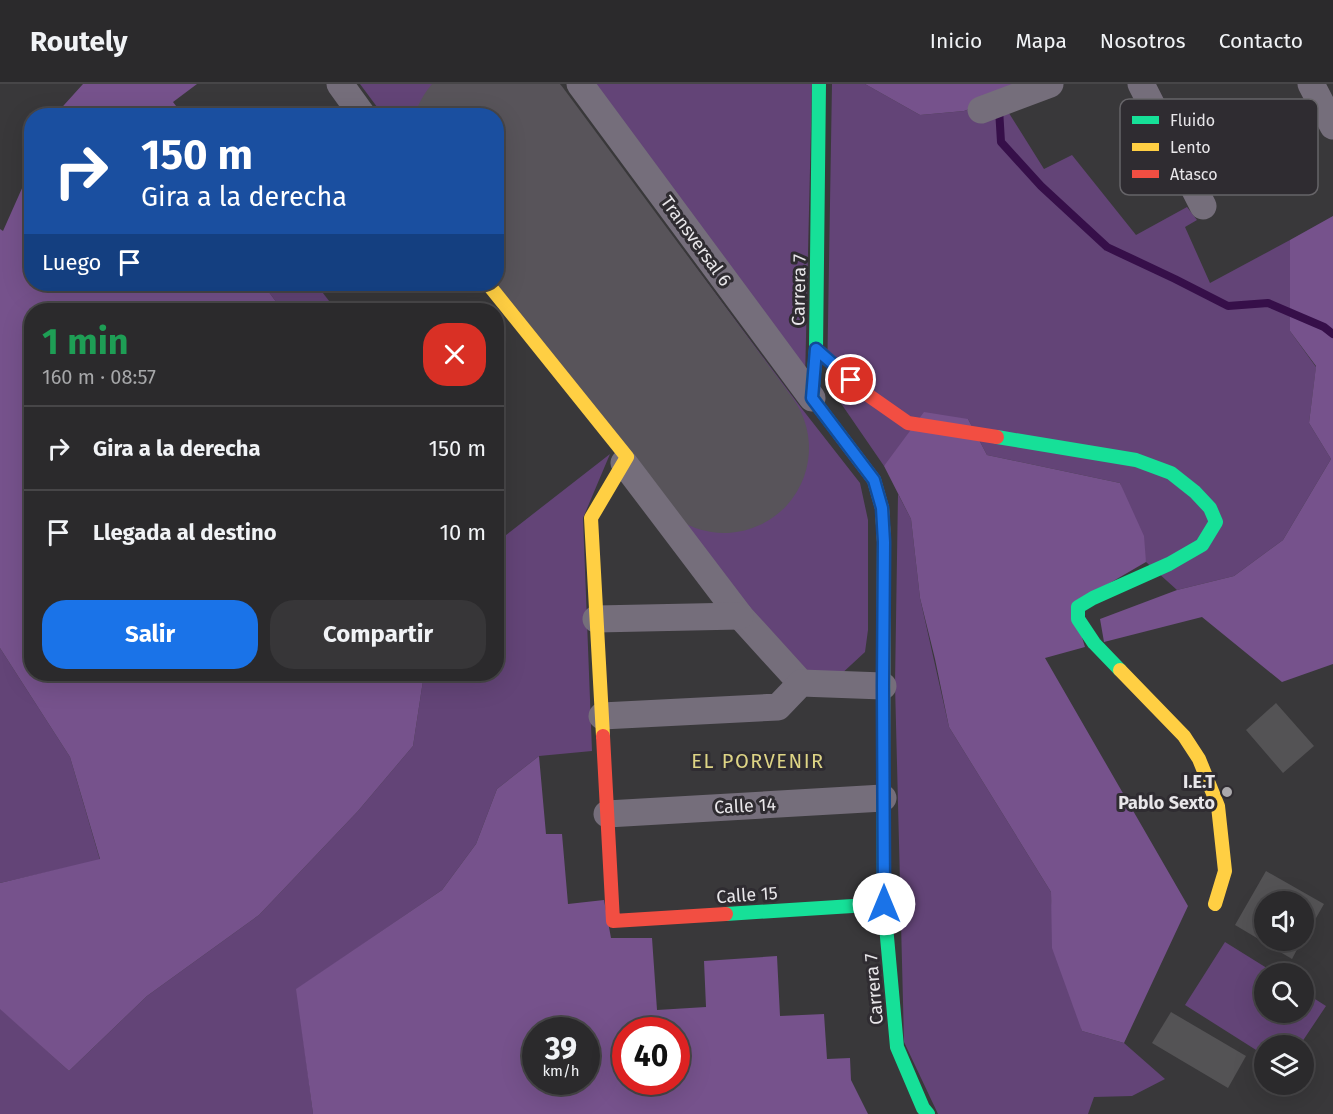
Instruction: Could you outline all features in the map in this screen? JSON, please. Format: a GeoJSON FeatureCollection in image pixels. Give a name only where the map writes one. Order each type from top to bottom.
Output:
{"type":"FeatureCollection","features":[{"type":"Feature","properties":{"kind":"street"},"geometry":{"type":"LineString","coordinates":[[340,84],[357,108]]}},
{"type":"Feature","properties":{"kind":"street","name":"Transversal 6"},"geometry":{"type":"LineString","coordinates":[[580,84],[812,398]]}},
{"type":"Feature","properties":{"kind":"street","name":"Carrera 7"},"geometry":{"type":"LineString","coordinates":[[819,84],[816,349],[812,398],[874,480],[882,508],[884,542],[884,904],[897,1047],[923,1108],[928,1114]]}},
{"type":"Feature","properties":{"kind":"street"},"geometry":{"type":"LineString","coordinates":[[981,110],[1050,84]]}},
{"type":"Feature","properties":{"kind":"street"},"geometry":{"type":"LineString","coordinates":[[1142,84],[1150,99]]}},
{"type":"Feature","properties":{"kind":"street"},"geometry":{"type":"LineString","coordinates":[[1311,84],[1333,126]]}},
{"type":"Feature","properties":{"kind":"street"},"geometry":{"type":"LineString","coordinates":[[1198,195],[1203,206]]}},
{"type":"Feature","properties":{"kind":"street"},"geometry":{"type":"LineString","coordinates":[[494,291],[503,303]]}},
{"type":"Feature","properties":{"kind":"street"},"geometry":{"type":"LineString","coordinates":[[504,304],[627,457],[591,518],[607,814]]}},
{"type":"Feature","properties":{"kind":"street"},"geometry":{"type":"LineString","coordinates":[[816,349],[868,395],[908,423],[1136,460],[1171,473],[1195,492],[1210,508],[1216,522],[1202,545],[1169,564],[1093,598],[1078,607],[1078,619],[1094,643],[1185,736],[1199,759],[1218,806],[1226,871],[1215,904]]}},
{"type":"Feature","properties":{"kind":"street"},"geometry":{"type":"LineString","coordinates":[[624,463],[740,616],[801,683],[883,686]]}},
{"type":"Feature","properties":{"kind":"street"},"geometry":{"type":"LineString","coordinates":[[596,619],[740,616]]}},
{"type":"Feature","properties":{"kind":"street"},"geometry":{"type":"LineString","coordinates":[[602,716],[778,707],[801,683]]}},
{"type":"Feature","properties":{"kind":"street","name":"Calle 14"},"geometry":{"type":"LineString","coordinates":[[607,814],[884,798]]}},
{"type":"Feature","properties":{"kind":"street","name":"Calle 15"},"geometry":{"type":"LineString","coordinates":[[607,814],[613,921],[884,904]]}},
{"type":"Feature","properties":{"kind":"shaded area"},"geometry":{"type":"Polygon","coordinates":[[[83,84],[197,84],[173,102],[178,108],[61,108],[83,84]]]}},
{"type":"Feature","properties":{"kind":"shaded area"},"geometry":{"type":"Polygon","coordinates":[[[360,84],[558,84],[860,483],[868,520],[868,630],[865,652],[838,677],[803,677],[727,583],[640,460],[504,277],[504,108],[378,108],[360,84]]]}},
{"type":"Feature","properties":{"kind":"shaded area"},"geometry":{"type":"Polygon","coordinates":[[[593,84],[812,84],[805,380],[593,84]]]}},
{"type":"Feature","properties":{"kind":"shaded area"},"geometry":{"type":"Polygon","coordinates":[[[832,84],[865,84],[920,115],[964,111],[972,108],[1007,110],[1044,169],[1072,155],[1136,235],[1187,207],[1197,220],[1185,227],[1210,283],[1290,240],[1290,331],[1316,367],[1309,423],[1331,459],[1283,540],[1234,576],[1177,590],[1146,562],[1120,483],[987,455],[968,419],[884,466],[827,383],[832,84]]]}},
{"type":"Feature","properties":{"kind":"shaded area"},"geometry":{"type":"Polygon","coordinates":[[[865,84],[1035,84],[964,111],[920,115],[865,84]]]}},
{"type":"Feature","properties":{"kind":"shaded area"},"geometry":{"type":"Polygon","coordinates":[[[24,184],[24,291],[268,291],[277,303],[24,303],[24,681],[423,681],[413,746],[358,811],[259,915],[147,996],[69,1071],[0,1009],[0,883],[100,859],[70,757],[0,648],[0,229],[3,231],[24,184]]]}},
{"type":"Feature","properties":{"kind":"shaded area"},"geometry":{"type":"Polygon","coordinates":[[[1333,216],[1333,664],[1282,682],[1202,617],[1104,642],[1100,619],[1177,590],[1234,576],[1283,540],[1331,459],[1309,423],[1316,366],[1290,331],[1290,240],[1333,216]]]}},
{"type":"Feature","properties":{"kind":"shaded area"},"geometry":{"type":"Polygon","coordinates":[[[268,291],[321,291],[331,303],[277,303],[268,291]]]}},
{"type":"Feature","properties":{"kind":"shaded area"},"geometry":{"type":"Polygon","coordinates":[[[924,412],[968,419],[987,455],[1120,483],[1144,536],[1146,562],[1072,605],[1085,647],[1045,658],[1188,906],[1124,1043],[1082,1031],[1052,948],[1051,892],[949,727],[920,598],[911,519],[884,466],[924,412]]]}},
{"type":"Feature","properties":{"kind":"shaded area"},"geometry":{"type":"Polygon","coordinates":[[[610,454],[583,518],[592,751],[539,756],[497,789],[476,844],[442,890],[297,989],[313,1114],[0,1114],[0,1008],[69,1071],[147,996],[259,915],[358,811],[413,746],[423,681],[504,681],[504,537],[610,454]]]}},
{"type":"Feature","properties":{"kind":"shaded area"},"geometry":{"type":"Polygon","coordinates":[[[898,494],[911,519],[920,598],[949,727],[1051,892],[1051,901],[1082,1031],[1124,1043],[1165,1079],[1132,1096],[1094,1097],[1088,1114],[938,1114],[904,1042],[895,684],[898,494]]]}},
{"type":"Feature","properties":{"kind":"shaded area"},"geometry":{"type":"Polygon","coordinates":[[[0,648],[70,757],[100,860],[0,883],[0,648]]]}},
{"type":"Feature","properties":{"kind":"shaded area"},"geometry":{"type":"Polygon","coordinates":[[[539,756],[546,834],[562,834],[568,904],[604,900],[611,938],[652,938],[657,1010],[706,1007],[704,961],[777,956],[780,1016],[824,1014],[827,1059],[850,1058],[851,1080],[868,1114],[313,1114],[296,989],[442,890],[476,844],[497,789],[539,756]]]}},
{"type":"Feature","properties":{"kind":"shaded area"},"geometry":{"type":"Polygon","coordinates":[[[1225,942],[1259,963],[1254,963],[1254,1023],[1314,1023],[1314,998],[1326,1006],[1307,1035],[1254,1035],[1254,1049],[1185,1005],[1225,942]]]}},
{"type":"Feature","properties":{"kind":"building"},"geometry":{"type":"Polygon","coordinates":[[[1276,703],[1314,746],[1283,773],[1246,730],[1276,703]]]}},
{"type":"Feature","properties":{"kind":"building"},"geometry":{"type":"Polygon","coordinates":[[[1266,871],[1301,891],[1255,891],[1266,871]]]}},
{"type":"Feature","properties":{"kind":"building"},"geometry":{"type":"Polygon","coordinates":[[[1254,892],[1254,936],[1235,925],[1254,892]]]}},
{"type":"Feature","properties":{"kind":"building"},"geometry":{"type":"Polygon","coordinates":[[[1314,898],[1324,904],[1314,922],[1314,898]]]}},
{"type":"Feature","properties":{"kind":"building"},"geometry":{"type":"Polygon","coordinates":[[[1279,951],[1296,951],[1292,959],[1279,951]]]}},
{"type":"Feature","properties":{"kind":"building"},"geometry":{"type":"Polygon","coordinates":[[[1171,1012],[1246,1056],[1228,1088],[1152,1043],[1171,1012]]]}},
{"type":"Feature","properties":{"kind":"waterway"},"geometry":{"type":"LineString","coordinates":[[999,109],[1001,142],[1041,186],[1107,247],[1228,306],[1268,303],[1324,327],[1333,334]]}},
{"type":"Feature","properties":{"kind":"runway"},"geometry":{"type":"LineString","coordinates":[[504,151],[724,448]]}},
{"type":"Feature","properties":{"kind":"traffic: fast"},"geometry":{"type":"LineString","coordinates":[[819,84],[816,349],[812,398],[840,435]]}},
{"type":"Feature","properties":{"kind":"traffic: fast"},"geometry":{"type":"LineString","coordinates":[[997,437],[1136,460],[1171,473],[1195,492],[1210,508],[1216,522],[1202,545],[1169,564],[1078,607],[1078,619],[1094,643],[1120,670]]}},
{"type":"Feature","properties":{"kind":"traffic: fast"},"geometry":{"type":"LineString","coordinates":[[883,770],[884,904],[897,1047],[923,1108],[928,1114]]}},
{"type":"Feature","properties":{"kind":"traffic: fast"},"geometry":{"type":"LineString","coordinates":[[726,914],[884,904]]}},
{"type":"Feature","properties":{"kind":"traffic: slow"},"geometry":{"type":"LineString","coordinates":[[494,291],[503,303]]}},
{"type":"Feature","properties":{"kind":"traffic: slow"},"geometry":{"type":"LineString","coordinates":[[504,304],[627,457],[591,518],[603,736]]}},
{"type":"Feature","properties":{"kind":"traffic: slow"},"geometry":{"type":"LineString","coordinates":[[840,435],[874,480],[882,508],[884,542],[883,770]]}},
{"type":"Feature","properties":{"kind":"traffic: slow"},"geometry":{"type":"LineString","coordinates":[[1120,670],[1184,736],[1199,759],[1218,806],[1225,871],[1215,904]]}},
{"type":"Feature","properties":{"kind":"traffic: jam"},"geometry":{"type":"LineString","coordinates":[[816,349],[868,395],[908,423],[997,437]]}},
{"type":"Feature","properties":{"kind":"traffic: jam"},"geometry":{"type":"LineString","coordinates":[[603,736],[613,921],[726,914]]}},
{"type":"Feature","properties":{"kind":"place","name":"I.E.T Pablo Sexto"},"geometry":{"type":"Point","coordinates":[1227,792]}},
{"type":"Feature","properties":{"kind":"district","name":"EL PORVENIR"},"geometry":{"type":"Point","coordinates":[758,761]}},
{"type":"Feature","properties":{"kind":"route"},"geometry":{"type":"LineString","coordinates":[[851,380],[816,349],[812,398],[874,480],[882,508],[884,542],[884,904]]}}]}
